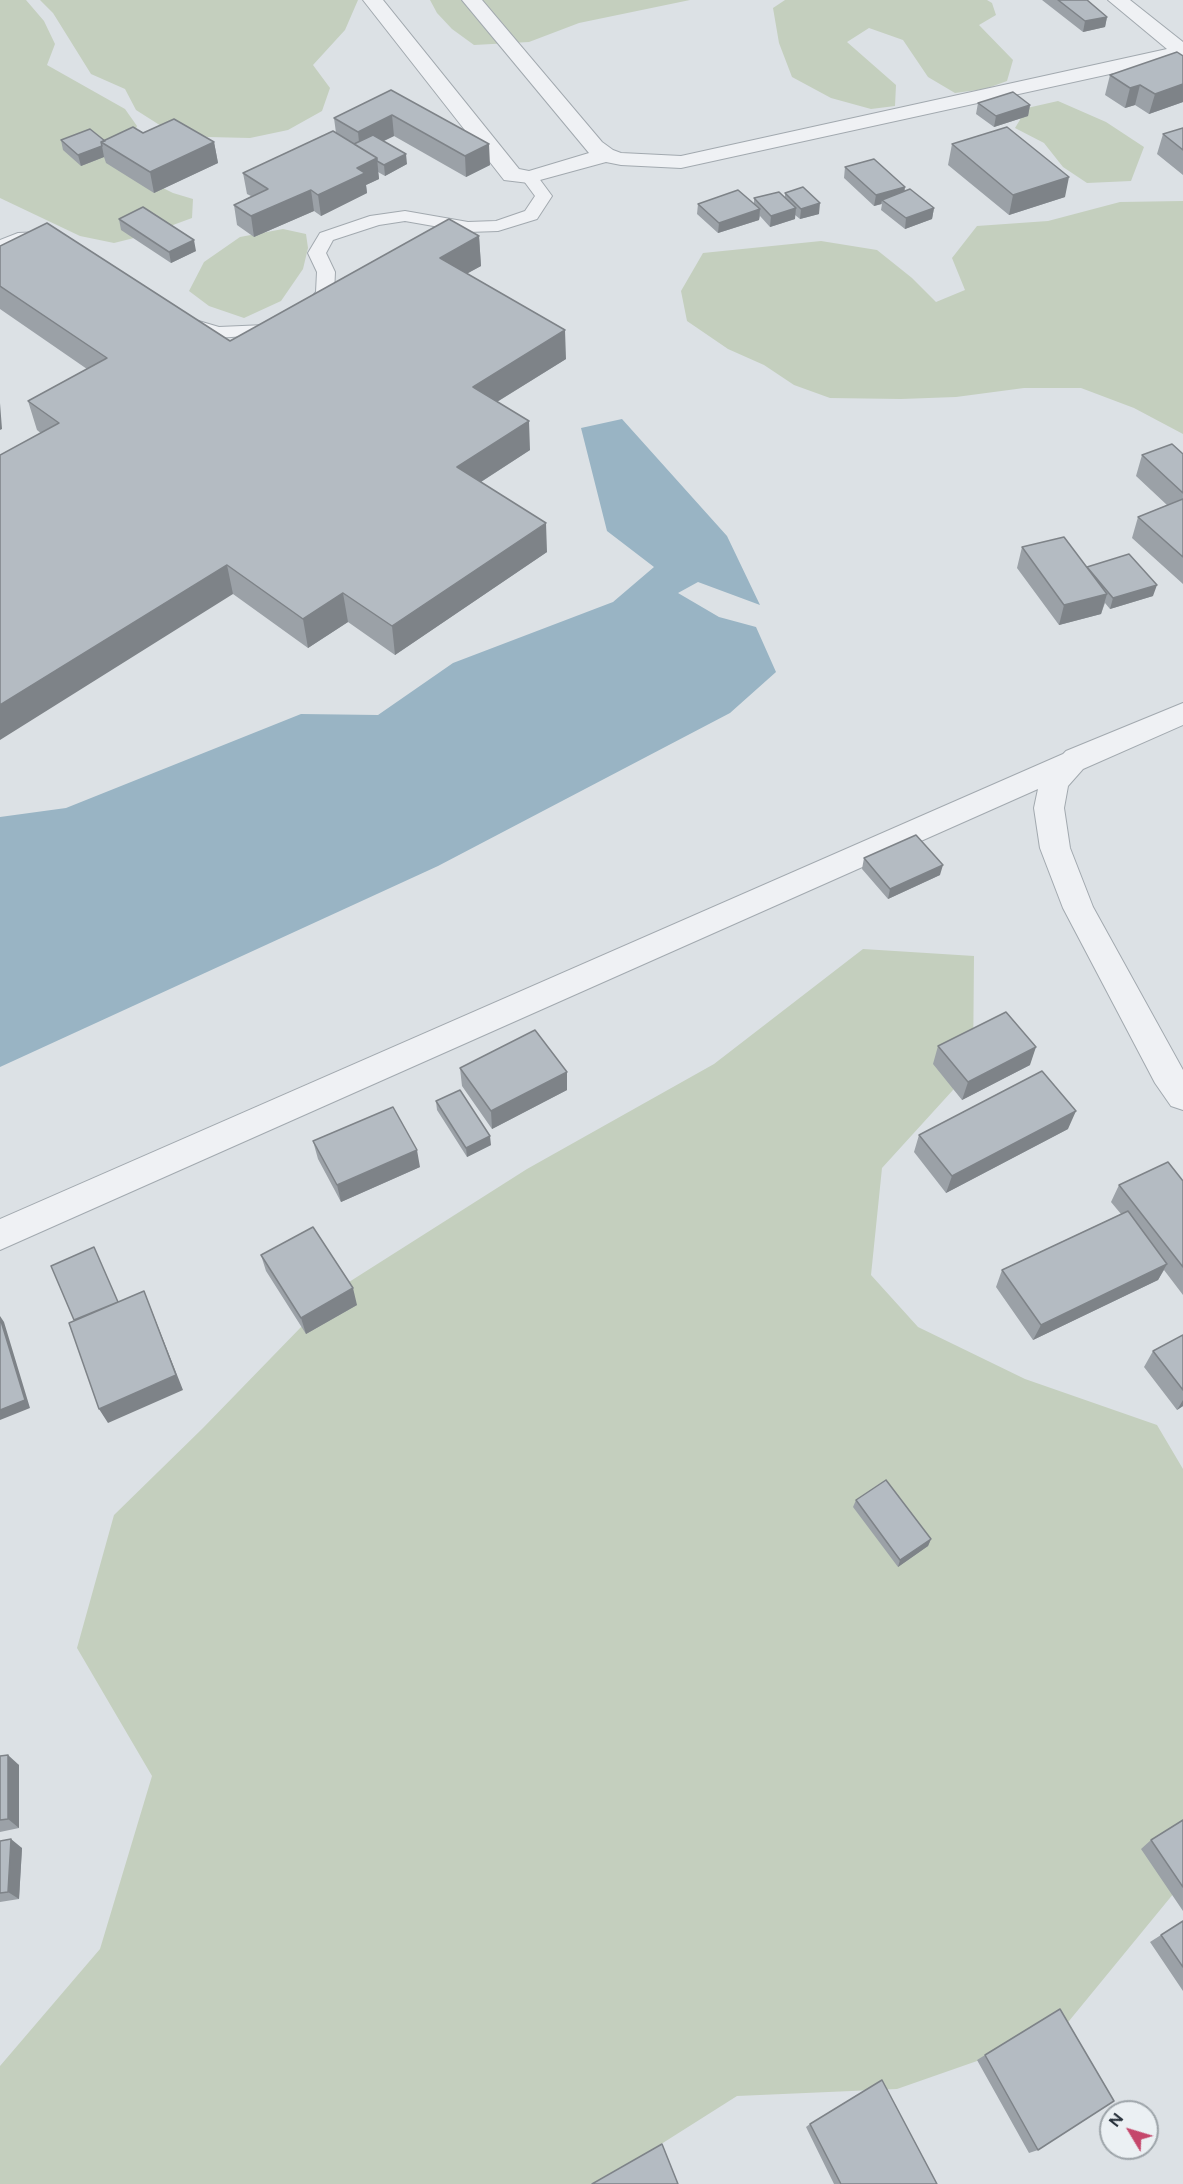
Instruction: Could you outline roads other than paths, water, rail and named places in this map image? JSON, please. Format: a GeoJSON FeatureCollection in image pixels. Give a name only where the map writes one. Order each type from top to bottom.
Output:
{"type":"FeatureCollection","features":[{"type":"Feature","properties":{"kind":"street"},"geometry":{"type":"LineString","coordinates":[[373,0],[512,175],[529,177],[570,168],[605,155]]}},
{"type":"Feature","properties":{"kind":"street"},"geometry":{"type":"LineString","coordinates":[[472,0],[594,147],[605,155],[621,159],[681,162],[1183,52]]}},
{"type":"Feature","properties":{"kind":"street"},"geometry":{"type":"LineString","coordinates":[[1118,0],[1183,52]]}},
{"type":"Feature","properties":{"kind":"street"},"geometry":{"type":"LineString","coordinates":[[0,1235],[1076,758],[1183,713]]}},
{"type":"Feature","properties":{"kind":"street"},"geometry":{"type":"LineString","coordinates":[[1076,758],[1054,783],[1049,808],[1055,848],[1078,908],[1167,1073],[1183,1096]]}},
{"type":"Feature","properties":{"kind":"lane"},"geometry":{"type":"LineString","coordinates":[[166,312],[184,322],[217,333],[268,330],[307,313],[325,293],[326,272],[317,254],[326,237],[376,219],[405,216],[468,227],[498,226],[531,215],[544,196],[529,177]]}},
{"type":"Feature","properties":{"kind":"lane"},"geometry":{"type":"LineString","coordinates":[[0,246],[18,238],[43,237],[59,243]]}},
{"type":"Feature","properties":{"kind":"water"},"geometry":{"type":"Polygon","coordinates":[[[622,419],[727,536],[760,605],[698,582],[678,593],[719,617],[756,627],[776,672],[730,713],[438,866],[0,1067],[0,817],[66,808],[301,714],[378,715],[453,663],[613,602],[654,567],[607,531],[581,428],[622,419]]]}}]}
